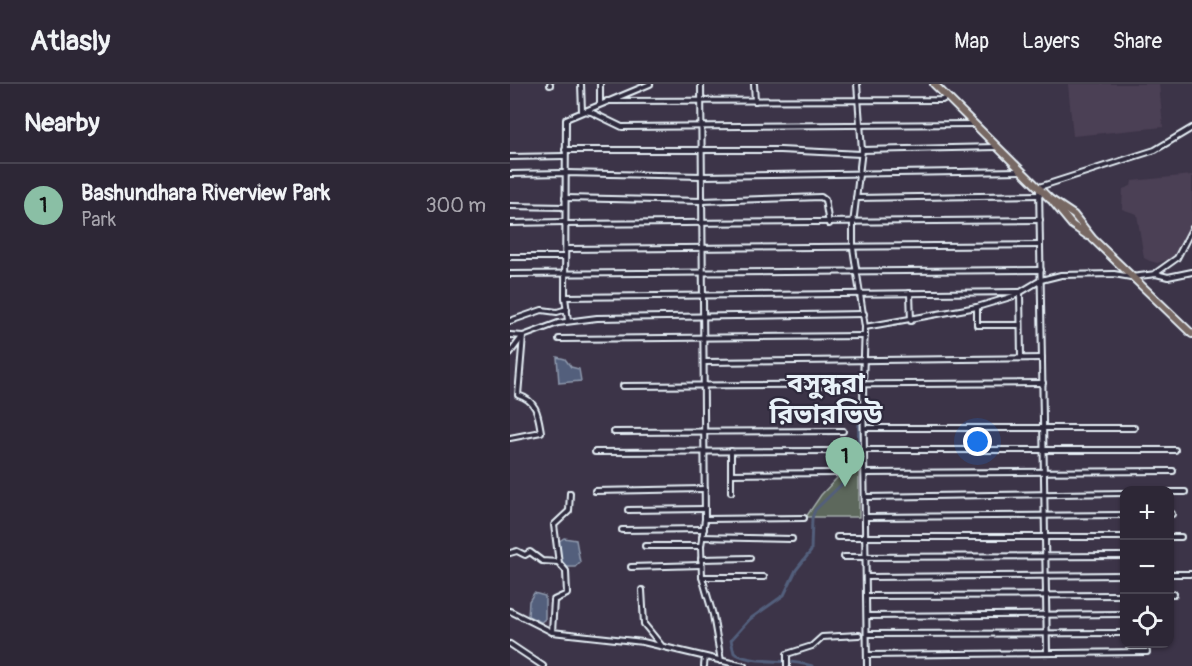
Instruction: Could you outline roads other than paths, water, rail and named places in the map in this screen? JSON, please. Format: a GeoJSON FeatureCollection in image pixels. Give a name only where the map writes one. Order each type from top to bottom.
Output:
{"type":"FeatureCollection","features":[{"type":"Feature","properties":{"kind":"highway"},"geometry":{"type":"LineString","coordinates":[[934,84],[1040,187],[1072,225],[1093,239],[1192,334]]}},
{"type":"Feature","properties":{"kind":"street"},"geometry":{"type":"LineString","coordinates":[[581,84],[582,111]]}},
{"type":"Feature","properties":{"kind":"street"},"geometry":{"type":"LineString","coordinates":[[600,84],[600,104]]}},
{"type":"Feature","properties":{"kind":"street"},"geometry":{"type":"LineString","coordinates":[[635,84],[635,90]]}},
{"type":"Feature","properties":{"kind":"street"},"geometry":{"type":"LineString","coordinates":[[568,321],[565,297],[566,119],[650,84]]}},
{"type":"Feature","properties":{"kind":"street"},"geometry":{"type":"LineString","coordinates":[[701,84],[705,362],[705,519],[701,565],[721,662]]}},
{"type":"Feature","properties":{"kind":"street"},"geometry":{"type":"LineString","coordinates":[[754,84],[755,102]]}},
{"type":"Feature","properties":{"kind":"street"},"geometry":{"type":"LineString","coordinates":[[857,84],[862,152],[853,224],[855,272],[865,327],[863,383],[866,428],[867,666]]}},
{"type":"Feature","properties":{"kind":"street"},"geometry":{"type":"LineString","coordinates":[[607,101],[857,101],[947,97]]}},
{"type":"Feature","properties":{"kind":"street"},"geometry":{"type":"LineString","coordinates":[[582,111],[591,112],[622,127],[974,124]]}},
{"type":"Feature","properties":{"kind":"street"},"geometry":{"type":"LineString","coordinates":[[1047,654],[1040,187],[1155,150],[1192,129]]}},
{"type":"Feature","properties":{"kind":"street"},"geometry":{"type":"LineString","coordinates":[[565,150],[862,152],[999,147]]}},
{"type":"Feature","properties":{"kind":"street"},"geometry":{"type":"LineString","coordinates":[[510,157],[565,156]]}},
{"type":"Feature","properties":{"kind":"street"},"geometry":{"type":"LineString","coordinates":[[510,174],[702,176],[1023,171]]}},
{"type":"Feature","properties":{"kind":"street"},"geometry":{"type":"LineString","coordinates":[[856,198],[1040,195]]}},
{"type":"Feature","properties":{"kind":"street"},"geometry":{"type":"LineString","coordinates":[[565,198],[702,201],[821,197],[825,200],[829,224]]}},
{"type":"Feature","properties":{"kind":"street"},"geometry":{"type":"LineString","coordinates":[[510,206],[565,207]]}},
{"type":"Feature","properties":{"kind":"street"},"geometry":{"type":"LineString","coordinates":[[510,223],[703,225],[1040,220]]}},
{"type":"Feature","properties":{"kind":"street"},"geometry":{"type":"LineString","coordinates":[[1156,274],[1177,258],[1192,229]]}},
{"type":"Feature","properties":{"kind":"street"},"geometry":{"type":"LineString","coordinates":[[566,249],[1040,245]]}},
{"type":"Feature","properties":{"kind":"street"},"geometry":{"type":"LineString","coordinates":[[510,257],[565,257]]}},
{"type":"Feature","properties":{"kind":"street"},"geometry":{"type":"LineString","coordinates":[[510,281],[512,274],[1041,270]]}},
{"type":"Feature","properties":{"kind":"street"},"geometry":{"type":"LineString","coordinates":[[865,327],[911,321],[977,307],[1020,292],[1041,280],[1061,275],[1114,274],[1131,277],[1156,274],[1167,277],[1192,272]]}},
{"type":"Feature","properties":{"kind":"street"},"geometry":{"type":"LineString","coordinates":[[565,297],[1020,292]]}},
{"type":"Feature","properties":{"kind":"street"},"geometry":{"type":"LineString","coordinates":[[1020,292],[1021,358]]}},
{"type":"Feature","properties":{"kind":"street"},"geometry":{"type":"LineString","coordinates":[[910,293],[911,321]]}},
{"type":"Feature","properties":{"kind":"street"},"geometry":{"type":"LineString","coordinates":[[977,307],[977,325],[1020,325]]}},
{"type":"Feature","properties":{"kind":"street"},"geometry":{"type":"LineString","coordinates":[[510,321],[542,310],[557,312],[567,309]]}},
{"type":"Feature","properties":{"kind":"street"},"geometry":{"type":"LineString","coordinates":[[510,335],[522,336],[568,321],[597,318],[864,314]]}},
{"type":"Feature","properties":{"kind":"street"},"geometry":{"type":"LineString","coordinates":[[510,353],[522,336]]}},
{"type":"Feature","properties":{"kind":"street"},"geometry":{"type":"LineString","coordinates":[[510,438],[541,432],[536,406],[527,398],[515,395],[522,336]]}},
{"type":"Feature","properties":{"kind":"street"},"geometry":{"type":"LineString","coordinates":[[559,339],[865,336]]}},
{"type":"Feature","properties":{"kind":"street"},"geometry":{"type":"LineString","coordinates":[[705,362],[1042,358]]}},
{"type":"Feature","properties":{"kind":"street"},"geometry":{"type":"LineString","coordinates":[[623,386],[1043,383]]}},
{"type":"Feature","properties":{"kind":"street"},"geometry":{"type":"LineString","coordinates":[[866,428],[1134,428]]}},
{"type":"Feature","properties":{"kind":"street"},"geometry":{"type":"LineString","coordinates":[[614,432],[843,431]]}},
{"type":"Feature","properties":{"kind":"street"},"geometry":{"type":"LineString","coordinates":[[866,450],[1175,450]]}},
{"type":"Feature","properties":{"kind":"street"},"geometry":{"type":"LineString","coordinates":[[730,451],[731,492]]}},
{"type":"Feature","properties":{"kind":"street"},"geometry":{"type":"LineString","coordinates":[[596,452],[845,451]]}},
{"type":"Feature","properties":{"kind":"street"},"geometry":{"type":"LineString","coordinates":[[866,473],[1173,471]]}},
{"type":"Feature","properties":{"kind":"street"},"geometry":{"type":"LineString","coordinates":[[731,474],[835,473]]}},
{"type":"Feature","properties":{"kind":"street"},"geometry":{"type":"LineString","coordinates":[[595,491],[705,489]]}},
{"type":"Feature","properties":{"kind":"street"},"geometry":{"type":"LineString","coordinates":[[1174,492],[1185,492]]}},
{"type":"Feature","properties":{"kind":"street"},"geometry":{"type":"LineString","coordinates":[[552,632],[554,600],[567,594],[566,571],[559,562],[554,525],[569,511],[570,493]]}},
{"type":"Feature","properties":{"kind":"street"},"geometry":{"type":"LineString","coordinates":[[866,496],[1120,493]]}},
{"type":"Feature","properties":{"kind":"street"},"geometry":{"type":"LineString","coordinates":[[628,510],[705,509]]}},
{"type":"Feature","properties":{"kind":"street"},"geometry":{"type":"LineString","coordinates":[[866,517],[1120,515]]}},
{"type":"Feature","properties":{"kind":"street"},"geometry":{"type":"LineString","coordinates":[[705,519],[804,518]]}},
{"type":"Feature","properties":{"kind":"street"},"geometry":{"type":"LineString","coordinates":[[622,530],[704,529]]}},
{"type":"Feature","properties":{"kind":"street"},"geometry":{"type":"LineString","coordinates":[[702,537],[792,539]]}},
{"type":"Feature","properties":{"kind":"street"},"geometry":{"type":"LineString","coordinates":[[837,537],[1120,537]]}},
{"type":"Feature","properties":{"kind":"street"},"geometry":{"type":"LineString","coordinates":[[1174,537],[1181,537]]}},
{"type":"Feature","properties":{"kind":"street"},"geometry":{"type":"LineString","coordinates":[[645,546],[701,546]]}},
{"type":"Feature","properties":{"kind":"street"},"geometry":{"type":"LineString","coordinates":[[510,554],[517,551],[525,555],[530,552],[542,561],[559,562]]}},
{"type":"Feature","properties":{"kind":"street"},"geometry":{"type":"LineString","coordinates":[[844,556],[1120,556]]}},
{"type":"Feature","properties":{"kind":"street"},"geometry":{"type":"LineString","coordinates":[[701,559],[750,558]]}},
{"type":"Feature","properties":{"kind":"street"},"geometry":{"type":"LineString","coordinates":[[631,567],[701,565]]}},
{"type":"Feature","properties":{"kind":"street"},"geometry":{"type":"LineString","coordinates":[[1174,574],[1191,574]]}},
{"type":"Feature","properties":{"kind":"street"},"geometry":{"type":"LineString","coordinates":[[867,577],[1120,575]]}},
{"type":"Feature","properties":{"kind":"street"},"geometry":{"type":"LineString","coordinates":[[702,577],[764,577]]}},
{"type":"Feature","properties":{"kind":"street"},"geometry":{"type":"LineString","coordinates":[[642,590],[644,624],[661,645]]}},
{"type":"Feature","properties":{"kind":"street"},"geometry":{"type":"LineString","coordinates":[[867,596],[1120,595]]}},
{"type":"Feature","properties":{"kind":"street"},"geometry":{"type":"LineString","coordinates":[[510,611],[552,632],[661,645],[744,666]]}},
{"type":"Feature","properties":{"kind":"street"},"geometry":{"type":"LineString","coordinates":[[867,616],[1120,614]]}},
{"type":"Feature","properties":{"kind":"street"},"geometry":{"type":"LineString","coordinates":[[867,634],[1120,633]]}},
{"type":"Feature","properties":{"kind":"street"},"geometry":{"type":"LineString","coordinates":[[787,666],[787,654],[812,646],[826,636],[859,635]]}},
{"type":"Feature","properties":{"kind":"street"},"geometry":{"type":"LineString","coordinates":[[510,644],[543,666]]}},
{"type":"Feature","properties":{"kind":"street"},"geometry":{"type":"LineString","coordinates":[[867,655],[1147,652]]}},
{"type":"Feature","properties":{"kind":"street"},"geometry":{"type":"LineString","coordinates":[[704,666],[705,657]]}},
{"type":"Feature","properties":{"kind":"water"},"geometry":{"type":"Polygon","coordinates":[[[557,357],[565,359],[571,367],[579,369],[581,381],[559,383],[557,357]]]}},
{"type":"Feature","properties":{"kind":"water"},"geometry":{"type":"Polygon","coordinates":[[[564,538],[576,540],[580,562],[575,567],[566,567],[561,562],[558,542],[564,538]]]}},
{"type":"Feature","properties":{"kind":"water"},"geometry":{"type":"Polygon","coordinates":[[[534,593],[545,596],[545,619],[541,622],[528,616],[529,601],[534,593]]]}},
{"type":"Feature","properties":{"kind":"waterway"},"geometry":{"type":"LineString","coordinates":[[812,666],[743,657],[734,653],[731,640],[750,619],[784,595],[796,570],[811,551],[812,518],[815,510],[844,482],[858,460],[859,416]]}},
{"type":"Feature","properties":{"kind":"place","name":"Bashundhara Riverview Park"},"geometry":{"type":"Point","coordinates":[845,487]}},
{"type":"Feature","properties":{"kind":"district","name":"বসুন্ধরা রিভারভিউ"},"geometry":{"type":"Point","coordinates":[826,398]}}]}
